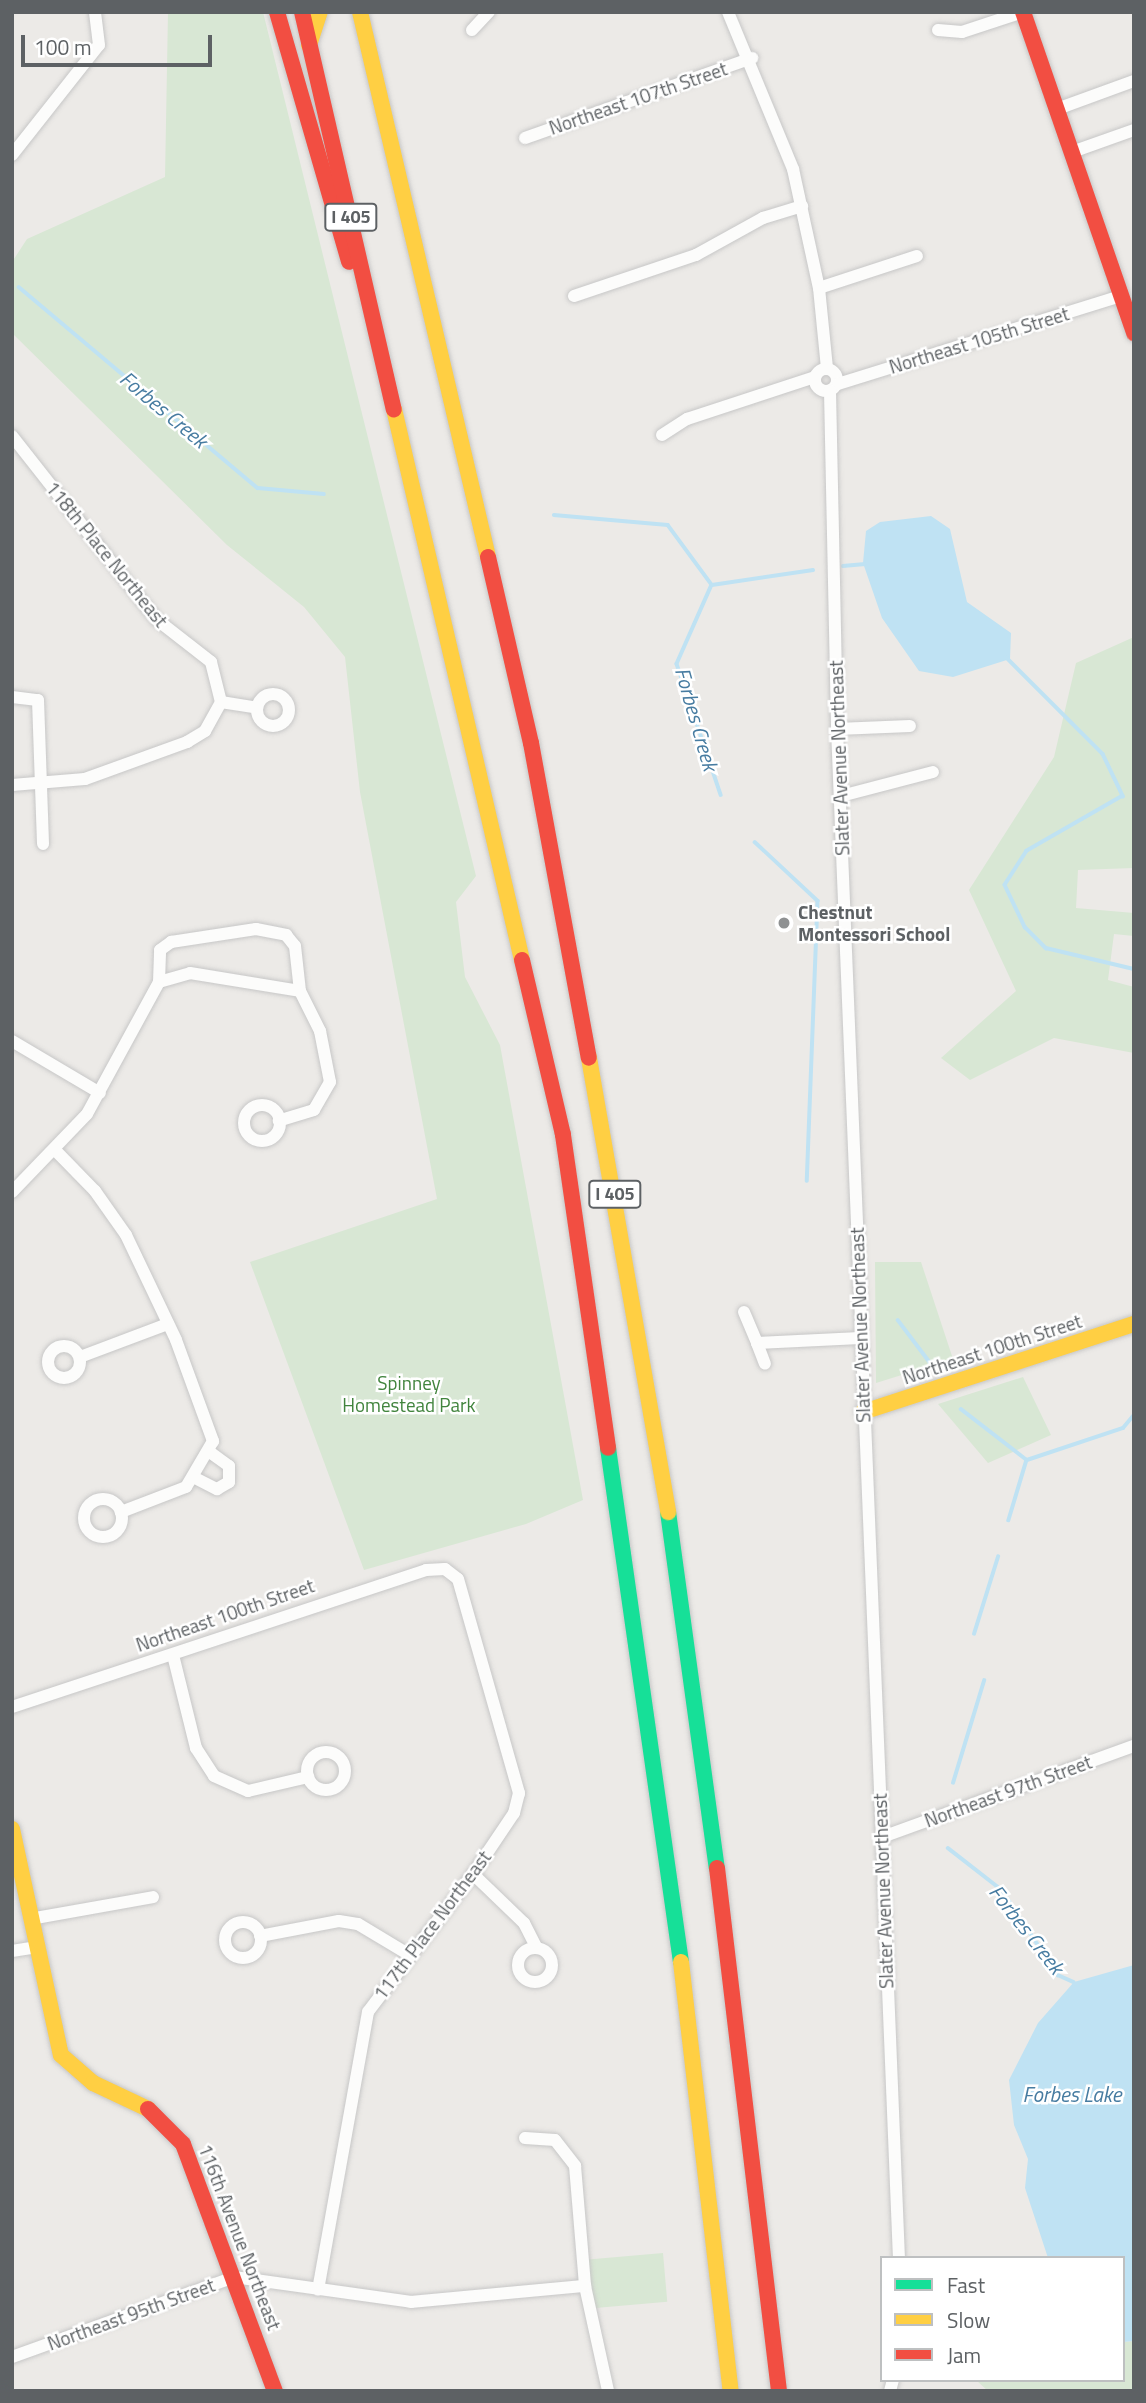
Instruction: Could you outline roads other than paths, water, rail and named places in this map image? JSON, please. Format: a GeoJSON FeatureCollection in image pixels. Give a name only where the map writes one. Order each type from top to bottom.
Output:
{"type":"FeatureCollection","features":[{"type":"Feature","properties":{"kind":"main road"},"geometry":{"type":"LineString","coordinates":[[277,12],[318,172],[393,389]]}},
{"type":"Feature","properties":{"kind":"main road","name":"I 405"},"geometry":{"type":"LineString","coordinates":[[302,12],[393,389],[563,1135],[691,2029],[731,2391]]}},
{"type":"Feature","properties":{"kind":"main road"},"geometry":{"type":"LineString","coordinates":[[309,45],[320,12]]}},
{"type":"Feature","properties":{"kind":"main road","name":"I 405"},"geometry":{"type":"LineString","coordinates":[[360,12],[531,743],[652,1397],[730,1961],[779,2391]]}},
{"type":"Feature","properties":{"kind":"main road"},"geometry":{"type":"LineString","coordinates":[[1023,12],[1134,333]]}},
{"type":"Feature","properties":{"kind":"main road","name":"Northeast 100th Street"},"geometry":{"type":"LineString","coordinates":[[863,1412],[1134,1324]]}},
{"type":"Feature","properties":{"kind":"main road","name":"116th Avenue Northeast"},"geometry":{"type":"LineString","coordinates":[[12,1829],[61,2055],[74,2071],[138,2102],[173,2129],[234,2277],[275,2391]]}},
{"type":"Feature","properties":{"kind":"main road"},"geometry":{"type":"LineString","coordinates":[[719,2391],[727,2352]]}},
{"type":"Feature","properties":{"kind":"street"},"geometry":{"type":"LineString","coordinates":[[12,155],[99,45],[95,12]]}},
{"type":"Feature","properties":{"kind":"street"},"geometry":{"type":"LineString","coordinates":[[472,30],[489,12]]}},
{"type":"Feature","properties":{"kind":"street"},"geometry":{"type":"LineString","coordinates":[[728,12],[752,58],[802,206],[819,288],[827,368],[834,388]]}},
{"type":"Feature","properties":{"kind":"street"},"geometry":{"type":"LineString","coordinates":[[938,30],[962,32],[1023,12]]}},
{"type":"Feature","properties":{"kind":"street","name":"Northeast 107th Street"},"geometry":{"type":"LineString","coordinates":[[525,138],[752,58]]}},
{"type":"Feature","properties":{"kind":"street"},"geometry":{"type":"LineString","coordinates":[[1057,109],[1134,81]]}},
{"type":"Feature","properties":{"kind":"street"},"geometry":{"type":"LineString","coordinates":[[1072,152],[1134,130]]}},
{"type":"Feature","properties":{"kind":"street"},"geometry":{"type":"LineString","coordinates":[[574,296],[696,255],[763,218],[802,206]]}},
{"type":"Feature","properties":{"kind":"street"},"geometry":{"type":"LineString","coordinates":[[819,288],[917,256]]}},
{"type":"Feature","properties":{"kind":"street","name":"Northeast 105th Street"},"geometry":{"type":"LineString","coordinates":[[834,388],[1121,296]]}},
{"type":"Feature","properties":{"kind":"street"},"geometry":{"type":"LineString","coordinates":[[662,435],[688,419],[815,377],[827,368]]}},
{"type":"Feature","properties":{"kind":"street"},"geometry":{"type":"LineString","coordinates":[[815,377],[834,388]]}},
{"type":"Feature","properties":{"kind":"street","name":"Slater Avenue Northeast"},"geometry":{"type":"LineString","coordinates":[[834,388],[838,729],[860,1338],[899,2256]]}},
{"type":"Feature","properties":{"kind":"street","name":"118th Place Northeast"},"geometry":{"type":"LineString","coordinates":[[12,436],[156,619],[211,662],[221,702]]}},
{"type":"Feature","properties":{"kind":"street"},"geometry":{"type":"LineString","coordinates":[[12,697],[38,700],[37,785],[43,844]]}},
{"type":"Feature","properties":{"kind":"street"},"geometry":{"type":"LineString","coordinates":[[12,785],[85,779],[187,742],[205,730],[221,702],[257,708]]}},
{"type":"Feature","properties":{"kind":"street"},"geometry":{"type":"LineString","coordinates":[[838,729],[909,726]]}},
{"type":"Feature","properties":{"kind":"street"},"geometry":{"type":"LineString","coordinates":[[841,796],[933,772]]}},
{"type":"Feature","properties":{"kind":"street"},"geometry":{"type":"LineString","coordinates":[[12,1192],[56,1151],[100,1093],[159,982],[160,950],[171,942],[257,929],[286,935],[301,964],[300,991],[320,1031],[330,1082],[314,1110],[279,1121]]}},
{"type":"Feature","properties":{"kind":"street"},"geometry":{"type":"LineString","coordinates":[[159,982],[190,973],[300,991]]}},
{"type":"Feature","properties":{"kind":"street"},"geometry":{"type":"LineString","coordinates":[[12,1041],[100,1093]]}},
{"type":"Feature","properties":{"kind":"street"},"geometry":{"type":"LineString","coordinates":[[56,1151],[111,1210],[167,1324],[214,1441],[211,1453],[195,1478],[175,1493],[121,1512]]}},
{"type":"Feature","properties":{"kind":"street"},"geometry":{"type":"LineString","coordinates":[[744,1312],[765,1364]]}},
{"type":"Feature","properties":{"kind":"street"},"geometry":{"type":"LineString","coordinates":[[80,1357],[167,1324]]}},
{"type":"Feature","properties":{"kind":"street"},"geometry":{"type":"LineString","coordinates":[[757,1343],[860,1338]]}},
{"type":"Feature","properties":{"kind":"street"},"geometry":{"type":"LineString","coordinates":[[195,1478],[217,1489],[229,1482],[229,1466],[211,1453]]}},
{"type":"Feature","properties":{"kind":"street","name":"Northeast 100th Street"},"geometry":{"type":"LineString","coordinates":[[12,1707],[426,1570],[451,1573]]}},
{"type":"Feature","properties":{"kind":"street","name":"117th Place Northeast"},"geometry":{"type":"LineString","coordinates":[[318,2290],[359,2035],[408,1954],[473,1874],[514,1813],[519,1793],[462,1589],[451,1573]]}},
{"type":"Feature","properties":{"kind":"street"},"geometry":{"type":"LineString","coordinates":[[173,1655],[196,1748],[214,1776],[248,1791],[308,1777]]}},
{"type":"Feature","properties":{"kind":"street","name":"Northeast 97th Street"},"geometry":{"type":"LineString","coordinates":[[881,1837],[1134,1746]]}},
{"type":"Feature","properties":{"kind":"street"},"geometry":{"type":"LineString","coordinates":[[473,1874],[524,1923],[537,1948]]}},
{"type":"Feature","properties":{"kind":"street"},"geometry":{"type":"LineString","coordinates":[[30,1919],[153,1897]]}},
{"type":"Feature","properties":{"kind":"street"},"geometry":{"type":"LineString","coordinates":[[260,1936],[339,1921],[375,1932],[408,1954]]}},
{"type":"Feature","properties":{"kind":"street"},"geometry":{"type":"LineString","coordinates":[[12,1951],[36,1947]]}},
{"type":"Feature","properties":{"kind":"street"},"geometry":{"type":"LineString","coordinates":[[526,2138],[555,2140],[571,2156],[585,2287],[608,2391]]}},
{"type":"Feature","properties":{"kind":"street","name":"Northeast 95th Street"},"geometry":{"type":"LineString","coordinates":[[12,2357],[234,2277],[411,2302],[585,2287]]}},
{"type":"Feature","properties":{"kind":"water"},"geometry":{"type":"Polygon","coordinates":[[[931,516],[950,529],[967,602],[1011,633],[1010,659],[953,677],[919,671],[882,618],[863,563],[866,531],[880,522],[931,516]]]}},
{"type":"Feature","properties":{"kind":"water","name":"Forbes Lake"},"geometry":{"type":"Polygon","coordinates":[[[1134,1965],[1134,2341],[1125,2342],[1125,2256],[1047,2256],[1025,2188],[1028,2159],[1014,2125],[1009,2080],[1038,2023],[1074,1982],[1134,1965]]]}},
{"type":"Feature","properties":{"kind":"waterway","name":"Forbes Creek"},"geometry":{"type":"LineString","coordinates":[[19,287],[258,488],[324,494]]}},
{"type":"Feature","properties":{"kind":"waterway","name":"Forbes Creek"},"geometry":{"type":"LineString","coordinates":[[554,515],[668,525],[712,585],[677,664],[721,795]]}},
{"type":"Feature","properties":{"kind":"waterway"},"geometry":{"type":"LineString","coordinates":[[843,566],[865,564]]}},
{"type":"Feature","properties":{"kind":"waterway"},"geometry":{"type":"LineString","coordinates":[[712,585],[813,570]]}},
{"type":"Feature","properties":{"kind":"waterway"},"geometry":{"type":"LineString","coordinates":[[1006,657],[1103,754],[1123,796],[1027,851],[1005,885],[1025,927],[1046,948],[1134,969]]}},
{"type":"Feature","properties":{"kind":"waterway","name":"Forbes Creek"},"geometry":{"type":"LineString","coordinates":[[755,842],[818,901],[807,1181]]}},
{"type":"Feature","properties":{"kind":"waterway","name":"Forbes Creek"},"geometry":{"type":"LineString","coordinates":[[898,1320],[935,1369]]}},
{"type":"Feature","properties":{"kind":"waterway","name":"Forbes Creek"},"geometry":{"type":"LineString","coordinates":[[961,1409],[1027,1460],[1009,1520]]}},
{"type":"Feature","properties":{"kind":"waterway"},"geometry":{"type":"LineString","coordinates":[[1027,1460],[1123,1428],[1134,1415]]}},
{"type":"Feature","properties":{"kind":"waterway","name":"Forbes Creek"},"geometry":{"type":"LineString","coordinates":[[974,1634],[998,1557]]}},
{"type":"Feature","properties":{"kind":"waterway","name":"Forbes Creek"},"geometry":{"type":"LineString","coordinates":[[953,1783],[984,1681]]}},
{"type":"Feature","properties":{"kind":"waterway","name":"Forbes Creek"},"geometry":{"type":"LineString","coordinates":[[948,1848],[1002,1890],[1058,1975],[1074,1982]]}},
{"type":"Feature","properties":{"kind":"place","name":"Chestnut Montessori School"},"geometry":{"type":"Point","coordinates":[784,923]}},
{"type":"Feature","properties":{"kind":"park label","name":"Spinney Homestead Park"},"geometry":{"type":"Point","coordinates":[409,1394]}}]}
